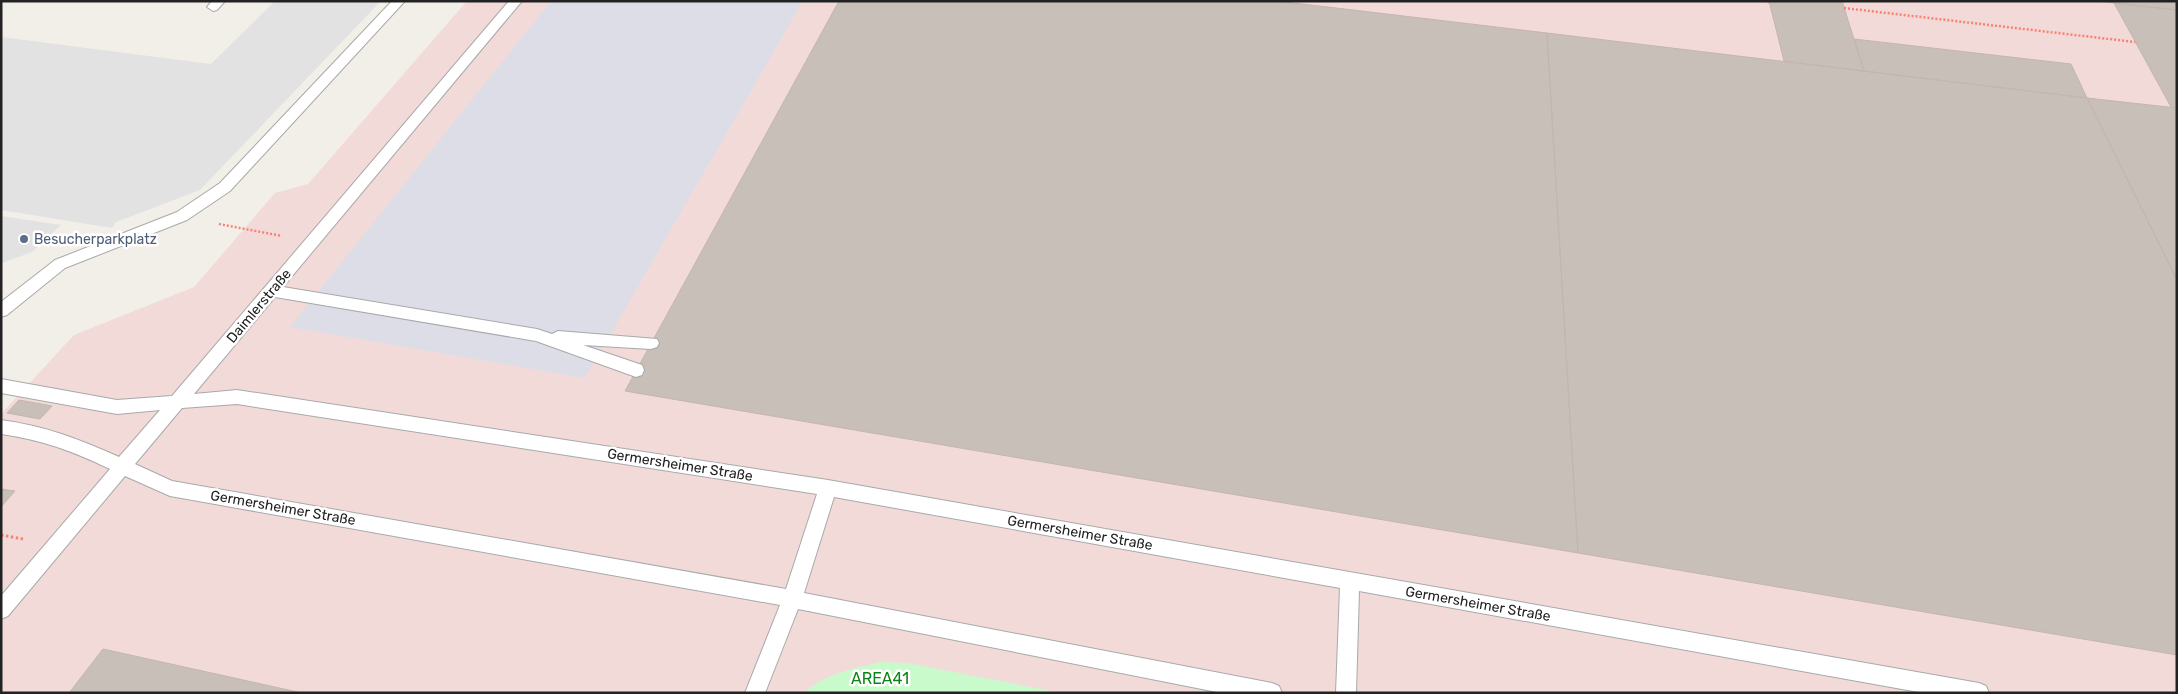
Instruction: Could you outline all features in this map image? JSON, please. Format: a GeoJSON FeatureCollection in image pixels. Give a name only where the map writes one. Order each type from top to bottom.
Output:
{"type":"FeatureCollection","features":[{"type":"Feature","properties":{"kind":"lane"},"geometry":{"type":"LineString","coordinates":[[1,311],[60,264],[182,216],[224,187],[399,1]]}},
{"type":"Feature","properties":{"kind":"lane","name":"Daimlerstraße"},"geometry":{"type":"LineString","coordinates":[[1,610],[516,1]]}},
{"type":"Feature","properties":{"kind":"lane"},"geometry":{"type":"LineString","coordinates":[[271,292],[537,335],[651,343]]}},
{"type":"Feature","properties":{"kind":"lane"},"geometry":{"type":"LineString","coordinates":[[537,335],[636,370]]}},
{"type":"Feature","properties":{"kind":"lane","name":"Germersheimer Straße"},"geometry":{"type":"LineString","coordinates":[[1,386],[117,407],[237,397],[828,488],[1979,693]]}},
{"type":"Feature","properties":{"kind":"lane","name":"Germersheimer Straße"},"geometry":{"type":"LineString","coordinates":[[1,427],[30,431],[68,442],[170,488],[792,599],[1272,693]]}},
{"type":"Feature","properties":{"kind":"lane"},"geometry":{"type":"LineString","coordinates":[[756,693],[792,599],[828,488]]}},
{"type":"Feature","properties":{"kind":"lane"},"geometry":{"type":"LineString","coordinates":[[1346,693],[1350,581]]}},
{"type":"Feature","properties":{"kind":"path"},"geometry":{"type":"LineString","coordinates":[[1764,1],[1769,2]]}},
{"type":"Feature","properties":{"kind":"path"},"geometry":{"type":"LineString","coordinates":[[1844,8],[2135,42]]}},
{"type":"Feature","properties":{"kind":"path"},"geometry":{"type":"LineString","coordinates":[[243,230],[314,241]]}},
{"type":"Feature","properties":{"kind":"shaded area"},"geometry":{"type":"Polygon","coordinates":[[[275,1],[381,1],[200,190],[116,222],[112,228],[1,210],[1,37],[211,64],[275,1]]]}},
{"type":"Feature","properties":{"kind":"shaded area"},"geometry":{"type":"Polygon","coordinates":[[[467,1],[2177,1],[2177,693],[1,693],[1,414],[74,335],[194,287],[275,193],[308,184],[467,1]]]}},
{"type":"Feature","properties":{"kind":"shaded area"},"geometry":{"type":"Polygon","coordinates":[[[551,1],[803,1],[585,378],[290,327],[551,1]]]}},
{"type":"Feature","properties":{"kind":"shaded area","name":"Besucherparkplatz"},"geometry":{"type":"Polygon","coordinates":[[[1,216],[61,225],[32,252],[2,263],[1,216]]]}},
{"type":"Feature","properties":{"kind":"green space","name":"AREA41"},"geometry":{"type":"Polygon","coordinates":[[[882,662],[907,663],[1061,693],[804,693],[812,686],[831,676],[882,662]]]}},
{"type":"Feature","properties":{"kind":"building"},"geometry":{"type":"Polygon","coordinates":[[[839,1],[1277,1],[1547,33],[1578,553],[625,391],[839,1]]]}},
{"type":"Feature","properties":{"kind":"building"},"geometry":{"type":"Polygon","coordinates":[[[1769,1],[1842,1],[1864,71],[1784,61],[1769,1]]]}},
{"type":"Feature","properties":{"kind":"building"},"geometry":{"type":"Polygon","coordinates":[[[2098,1],[2177,1],[2177,10],[2114,3],[2098,1]]]}},
{"type":"Feature","properties":{"kind":"building"},"geometry":{"type":"Polygon","coordinates":[[[2114,3],[2177,10],[2177,108],[2171,107],[2114,3]]]}},
{"type":"Feature","properties":{"kind":"building"},"geometry":{"type":"Polygon","coordinates":[[[1547,33],[2087,98],[2177,280],[2177,655],[1578,553],[1547,33]]]}},
{"type":"Feature","properties":{"kind":"building"},"geometry":{"type":"Polygon","coordinates":[[[1854,39],[2071,64],[2087,98],[1864,71],[1854,39]]]}},
{"type":"Feature","properties":{"kind":"building"},"geometry":{"type":"Polygon","coordinates":[[[2087,98],[2177,108],[2177,280],[2087,98]]]}},
{"type":"Feature","properties":{"kind":"building"},"geometry":{"type":"Polygon","coordinates":[[[19,400],[52,406],[40,419],[7,413],[19,400]]]}},
{"type":"Feature","properties":{"kind":"building"},"geometry":{"type":"Polygon","coordinates":[[[1,489],[15,491],[1,507],[1,489]]]}},
{"type":"Feature","properties":{"kind":"building"},"geometry":{"type":"Polygon","coordinates":[[[103,649],[302,693],[69,693],[103,649]]]}},
{"type":"Feature","properties":{"kind":"place","name":"Besucherparkplatz"},"geometry":{"type":"Point","coordinates":[24,239]}}]}
